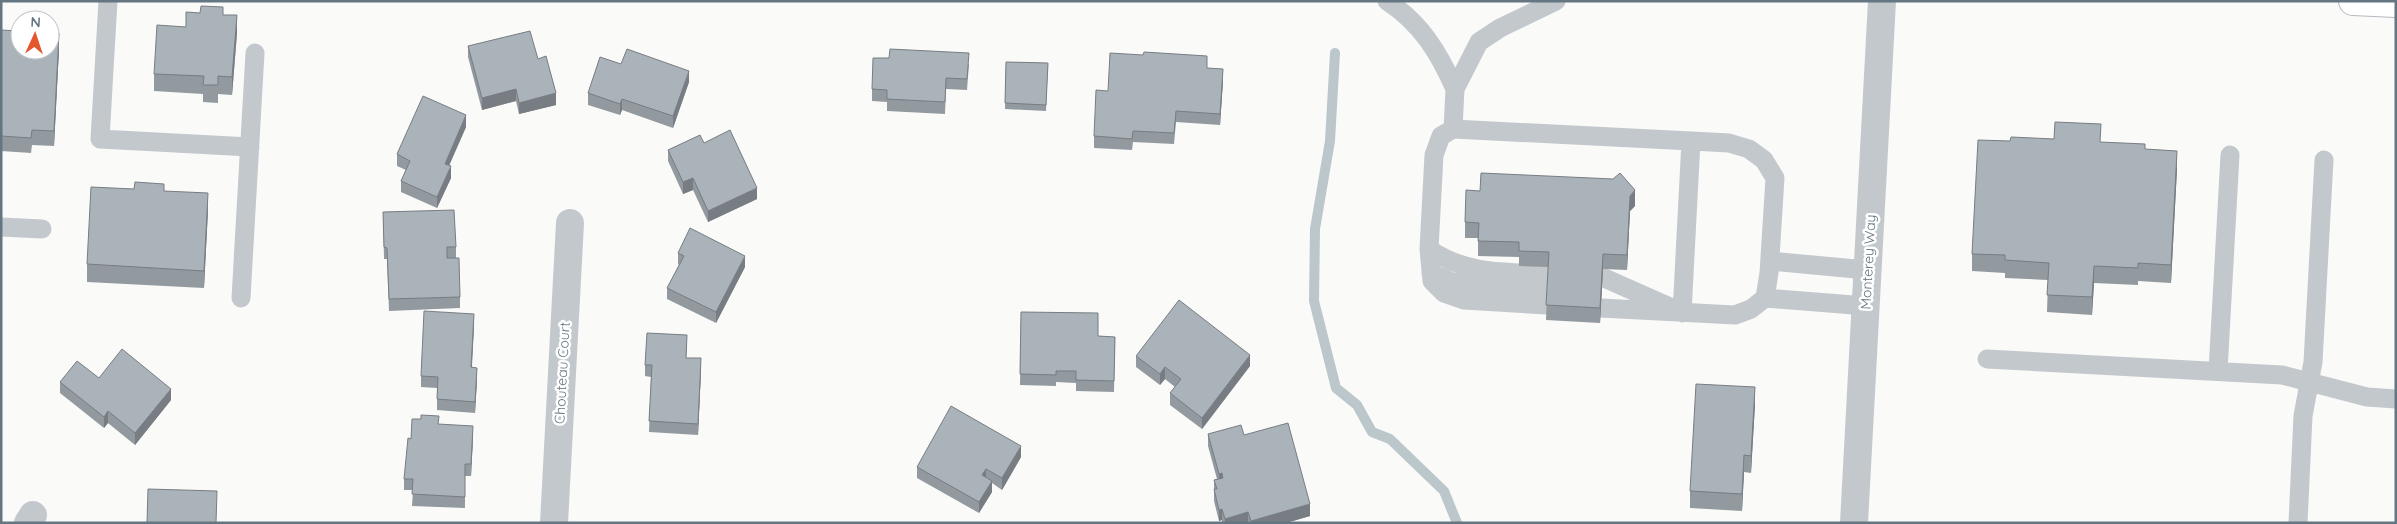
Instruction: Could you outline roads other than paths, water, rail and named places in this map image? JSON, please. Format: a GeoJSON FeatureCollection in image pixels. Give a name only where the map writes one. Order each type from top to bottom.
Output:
{"type":"FeatureCollection","features":[{"type":"Feature","properties":{"kind":"main road"},"geometry":{"type":"LineString","coordinates":[[2353,1],[2396,4]]}},
{"type":"Feature","properties":{"kind":"street","name":"Monterey Way"},"geometry":{"type":"LineString","coordinates":[[1854,523],[1882,1]]}},
{"type":"Feature","properties":{"kind":"street","name":"Chouteau Court"},"geometry":{"type":"LineString","coordinates":[[554,523],[570,223]]}},
{"type":"Feature","properties":{"kind":"lane"},"geometry":{"type":"LineString","coordinates":[[108,1],[100,139],[250,147]]}},
{"type":"Feature","properties":{"kind":"lane"},"geometry":{"type":"LineString","coordinates":[[1387,1],[1412,19],[1430,41],[1443,62],[1455,89]]}},
{"type":"Feature","properties":{"kind":"lane"},"geometry":{"type":"LineString","coordinates":[[1453,129],[1455,89],[1479,42],[1500,28],[1556,1]]}},
{"type":"Feature","properties":{"kind":"lane"},"geometry":{"type":"LineString","coordinates":[[241,298],[255,53]]}},
{"type":"Feature","properties":{"kind":"lane"},"geometry":{"type":"LineString","coordinates":[[1429,249],[1446,261],[1548,289],[1464,300],[1444,293],[1432,281],[1429,249],[1434,155],[1441,136],[1453,129],[1729,143],[1749,149],[1764,160],[1775,178],[1770,261],[1765,298]]}},
{"type":"Feature","properties":{"kind":"lane"},"geometry":{"type":"LineString","coordinates":[[1682,313],[1691,142]]}},
{"type":"Feature","properties":{"kind":"lane"},"geometry":{"type":"LineString","coordinates":[[2218,371],[2230,155]]}},
{"type":"Feature","properties":{"kind":"lane"},"geometry":{"type":"LineString","coordinates":[[2298,523],[2303,416],[2313,362],[2324,160]]}},
{"type":"Feature","properties":{"kind":"lane"},"geometry":{"type":"LineString","coordinates":[[1,228],[42,230]]}},
{"type":"Feature","properties":{"kind":"lane"},"geometry":{"type":"LineString","coordinates":[[1770,261],[1868,270]]}},
{"type":"Feature","properties":{"kind":"lane"},"geometry":{"type":"LineString","coordinates":[[1682,313],[1601,292],[1682,313],[1735,315],[1751,309],[1765,298],[1866,306]]}},
{"type":"Feature","properties":{"kind":"lane"},"geometry":{"type":"LineString","coordinates":[[1987,359],[2282,375],[2367,397],[2396,399]]}},
{"type":"Feature","properties":{"kind":"waterway"},"geometry":{"type":"LineString","coordinates":[[1335,53],[1330,141],[1315,229],[1314,301],[1336,388],[1357,405],[1372,432],[1390,439],[1444,491],[1457,523]]}}]}
